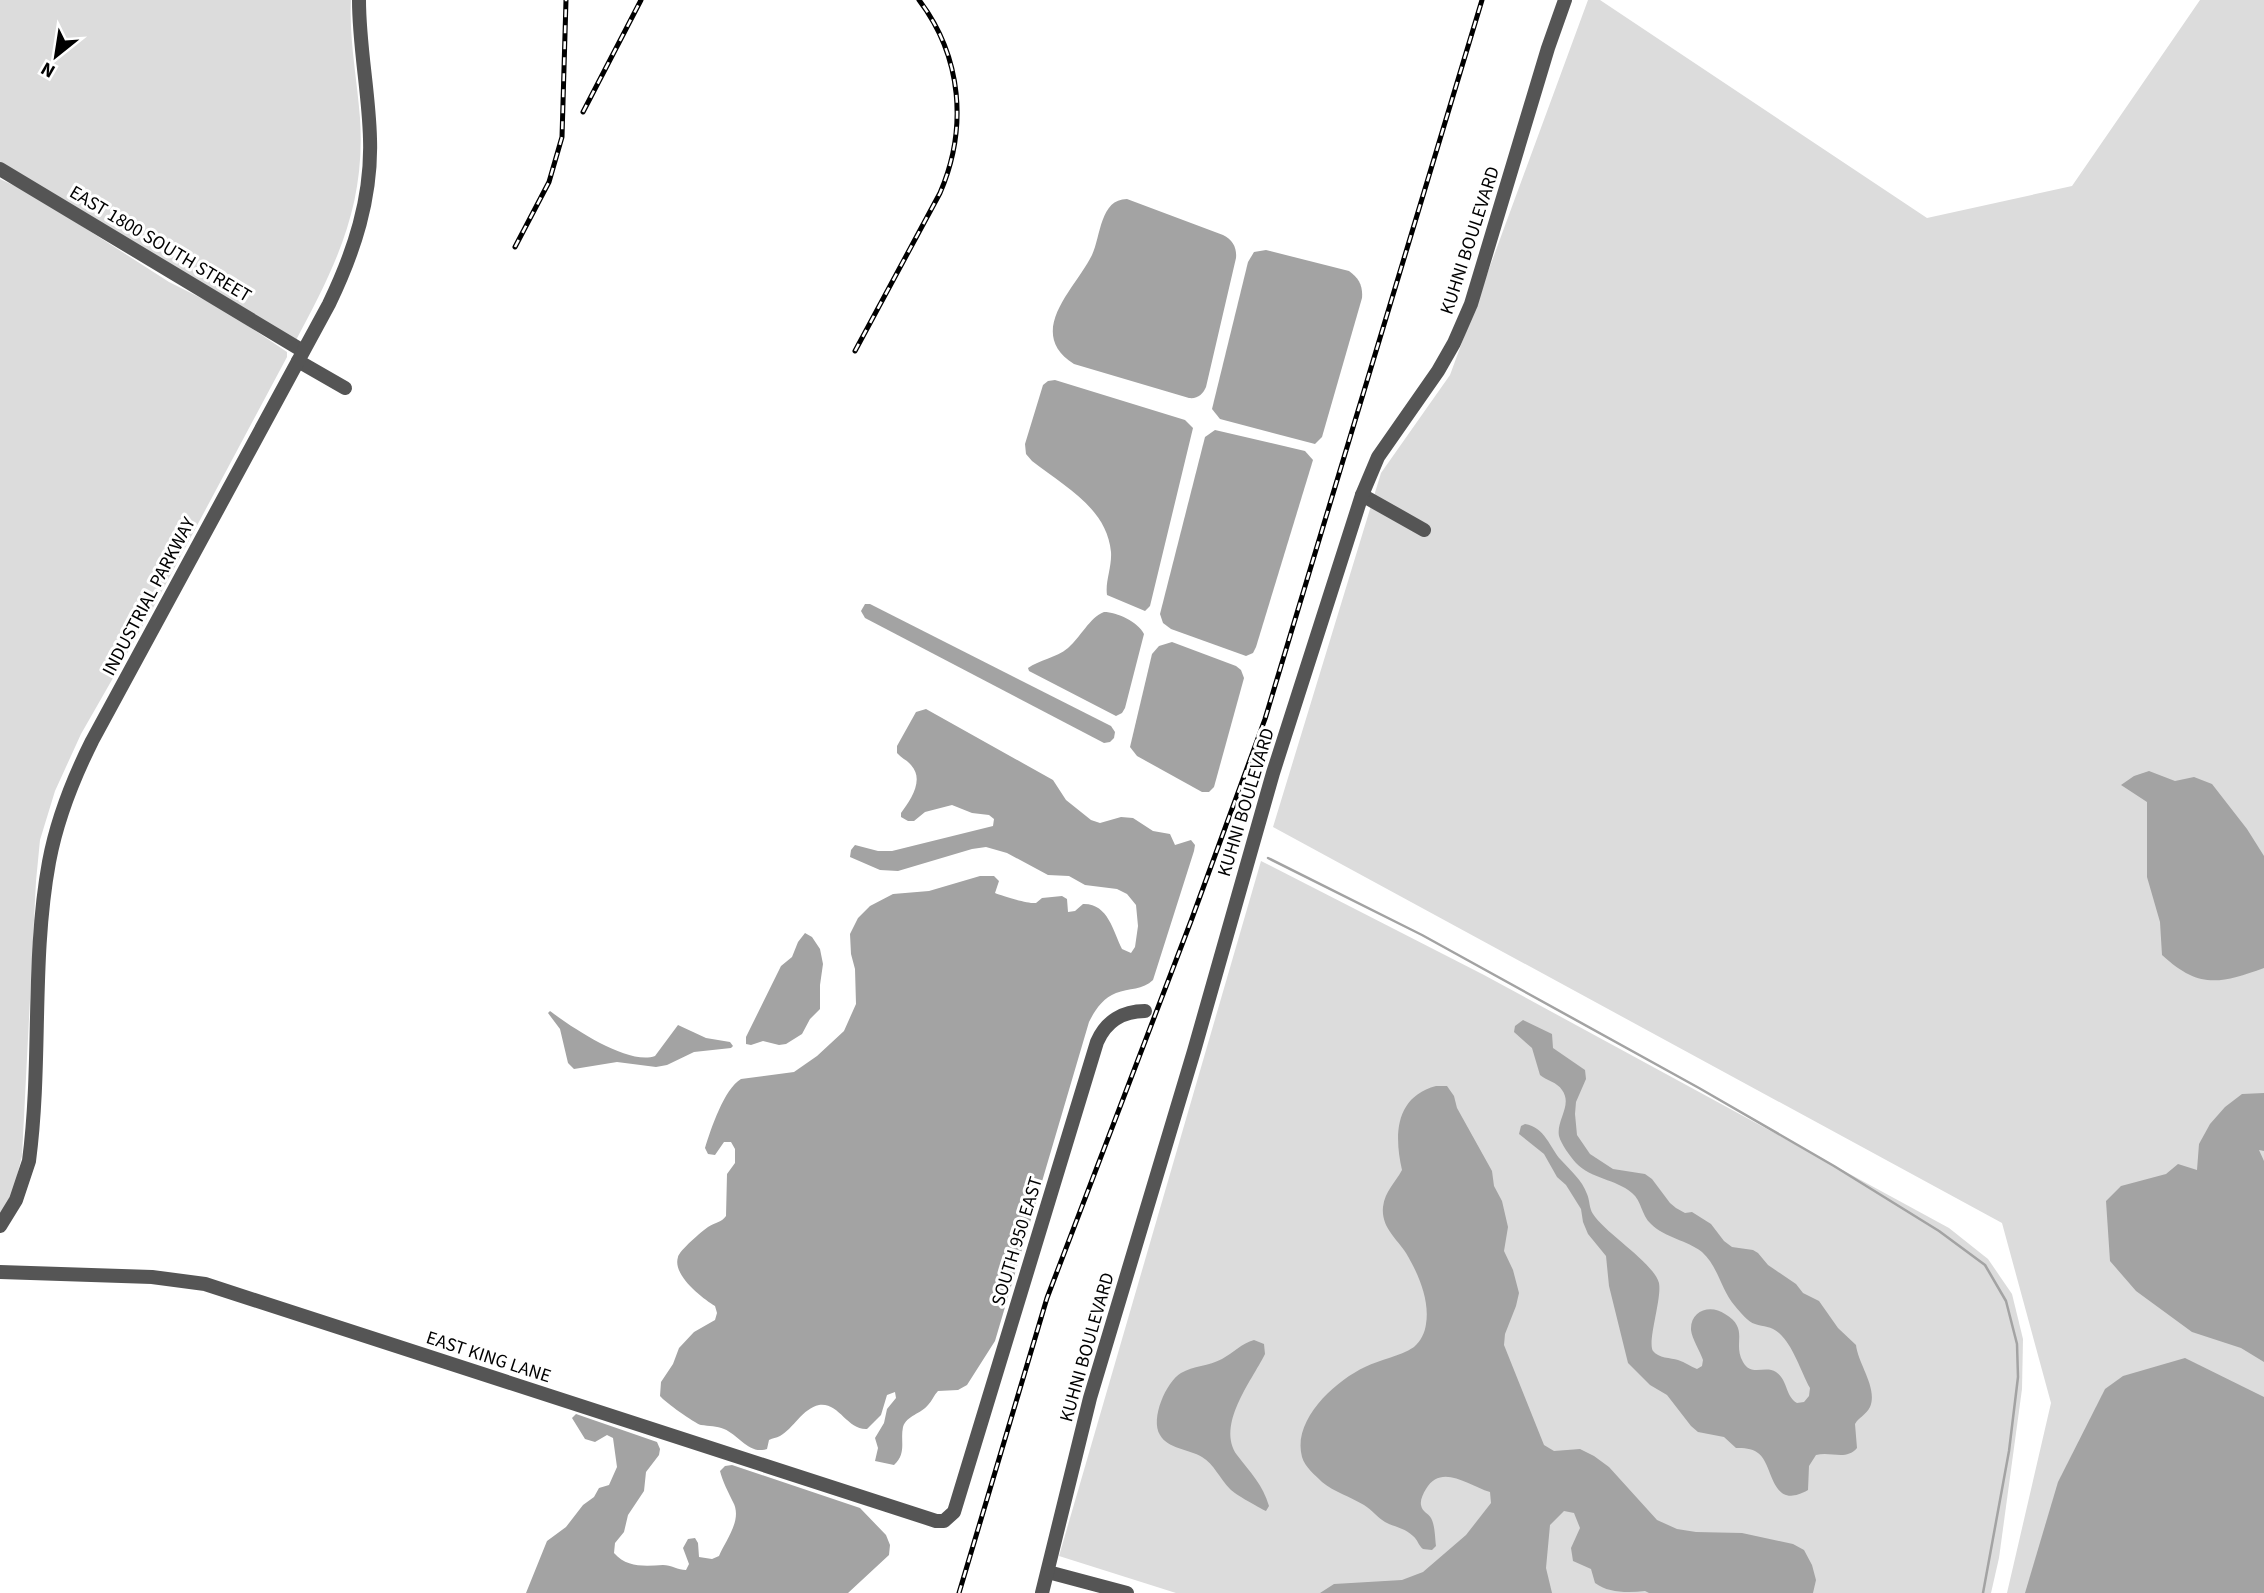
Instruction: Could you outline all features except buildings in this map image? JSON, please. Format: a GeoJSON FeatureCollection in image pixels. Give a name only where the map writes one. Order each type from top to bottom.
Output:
{"type":"FeatureCollection","features":[{"type":"Feature","properties":{"kind":"street","name":"INDUSTRIAL PARKWAY"},"geometry":{"type":"LineString","coordinates":[[0,1226],[16,1200],[29,1161],[43,906],[50,859],[65,805],[92,741],[329,304],[360,224],[368,188],[370,131],[359,0]]}},
{"type":"Feature","properties":{"kind":"street","name":"KUHNI BOULEVARD"},"geometry":{"type":"LineString","coordinates":[[1042,1593],[1090,1398],[1194,1051],[1273,772],[1362,495],[1378,457],[1438,371],[1471,304],[1565,0]]}},
{"type":"Feature","properties":{"kind":"street","name":"EAST 1800 SOUTH STREET"},"geometry":{"type":"LineString","coordinates":[[0,169],[300,356],[345,388]]}},
{"type":"Feature","properties":{"kind":"street"},"geometry":{"type":"LineString","coordinates":[[1362,495],[1424,530]]}},
{"type":"Feature","properties":{"kind":"street","name":"SOUTH 950 EAST"},"geometry":{"type":"LineString","coordinates":[[954,1512],[1097,1042],[1103,1030],[1113,1020],[1132,1012],[1146,1011]]}},
{"type":"Feature","properties":{"kind":"street","name":"EAST KING LANE"},"geometry":{"type":"LineString","coordinates":[[0,1272],[152,1277],[205,1284],[936,1521],[944,1521],[954,1512]]}},
{"type":"Feature","properties":{"kind":"street"},"geometry":{"type":"LineString","coordinates":[[1048,1572],[1127,1593]]}},
{"type":"Feature","properties":{"kind":"shaded area"},"geometry":{"type":"Polygon","coordinates":[[[0,0],[351,0],[352,44],[360,118],[358,180],[353,208],[335,262],[295,342],[0,167],[0,0]]]}},
{"type":"Feature","properties":{"kind":"shaded area"},"geometry":{"type":"Polygon","coordinates":[[[1588,0],[1600,0],[1927,218],[2072,186],[2200,0],[2264,0],[2264,1593],[2007,1593],[2051,1403],[2002,1223],[1273,827],[1381,473],[1450,375],[1588,0]]]}},
{"type":"Feature","properties":{"kind":"shaded area"},"geometry":{"type":"Polygon","coordinates":[[[0,179],[32,194],[169,282],[223,309],[287,352],[287,357],[153,608],[81,734],[55,791],[40,840],[36,881],[22,1156],[13,1192],[0,1215],[0,179]]]}},
{"type":"Feature","properties":{"kind":"shaded area"},"geometry":{"type":"Polygon","coordinates":[[[1127,199],[1223,235],[1235,248],[1236,258],[1206,387],[1202,394],[1195,398],[1074,364],[1060,351],[1053,338],[1058,310],[1092,255],[1106,212],[1111,205],[1127,199]]]}},
{"type":"Feature","properties":{"kind":"shaded area"},"geometry":{"type":"Polygon","coordinates":[[[1266,250],[1349,271],[1361,286],[1362,298],[1322,437],[1315,444],[1220,419],[1212,409],[1248,262],[1254,252],[1266,250]]]}},
{"type":"Feature","properties":{"kind":"shaded area"},"geometry":{"type":"Polygon","coordinates":[[[1055,380],[1185,420],[1193,428],[1150,606],[1145,611],[1107,595],[1111,552],[1108,536],[1101,523],[1082,499],[1026,454],[1025,444],[1043,385],[1055,380]]]}},
{"type":"Feature","properties":{"kind":"shaded area"},"geometry":{"type":"Polygon","coordinates":[[[1215,430],[1305,451],[1313,460],[1256,647],[1253,653],[1246,656],[1171,629],[1163,623],[1160,614],[1205,437],[1215,430]]]}},
{"type":"Feature","properties":{"kind":"shaded area"},"geometry":{"type":"Polygon","coordinates":[[[865,604],[870,604],[1111,726],[1115,732],[1114,738],[1104,743],[865,618],[861,611],[865,604]]]}},
{"type":"Feature","properties":{"kind":"shaded area"},"geometry":{"type":"Polygon","coordinates":[[[1104,612],[1127,618],[1144,634],[1125,708],[1116,716],[1029,671],[1028,668],[1068,648],[1094,619],[1104,612]]]}},
{"type":"Feature","properties":{"kind":"shaded area"},"geometry":{"type":"Polygon","coordinates":[[[1172,642],[1236,666],[1244,678],[1214,787],[1209,792],[1202,792],[1137,756],[1130,747],[1152,654],[1159,646],[1172,642]]]}},
{"type":"Feature","properties":{"kind":"shaded area"},"geometry":{"type":"Polygon","coordinates":[[[926,709],[1053,780],[1066,800],[1091,820],[1100,823],[1121,817],[1133,818],[1153,831],[1170,834],[1175,845],[1191,840],[1195,845],[1194,851],[1153,980],[1145,986],[1107,998],[1089,1022],[995,1341],[967,1385],[958,1390],[938,1391],[925,1408],[905,1423],[900,1456],[894,1465],[875,1461],[878,1448],[875,1438],[884,1423],[887,1409],[896,1398],[895,1392],[887,1395],[881,1415],[867,1429],[854,1425],[826,1405],[819,1405],[808,1410],[785,1433],[769,1440],[767,1449],[755,1449],[724,1429],[697,1423],[660,1396],[661,1382],[673,1364],[679,1348],[694,1332],[715,1320],[717,1313],[715,1306],[696,1292],[679,1271],[678,1257],[701,1233],[726,1216],[727,1174],[735,1163],[735,1149],[731,1142],[724,1142],[715,1155],[708,1154],[705,1148],[729,1091],[741,1079],[794,1072],[817,1056],[844,1031],[856,1004],[850,934],[858,918],[870,906],[893,894],[929,891],[980,876],[994,876],[999,881],[995,893],[1003,896],[1036,903],[1042,898],[1062,896],[1067,899],[1068,912],[1075,911],[1083,904],[1098,908],[1108,919],[1122,949],[1131,953],[1135,947],[1138,926],[1136,905],[1127,894],[1117,889],[1085,885],[1069,876],[1048,875],[1007,853],[986,847],[972,849],[898,871],[880,870],[850,857],[855,845],[878,851],[892,851],[993,826],[994,819],[989,815],[972,813],[952,805],[925,812],[914,821],[901,817],[915,790],[917,777],[911,765],[897,753],[897,746],[916,712],[926,709]]]}},
{"type":"Feature","properties":{"kind":"shaded area"},"geometry":{"type":"Polygon","coordinates":[[[2149,771],[2175,781],[2194,777],[2212,784],[2264,856],[2264,968],[2234,978],[2210,980],[2187,974],[2162,955],[2160,922],[2147,877],[2147,802],[2121,785],[2134,776],[2149,771]]]}},
{"type":"Feature","properties":{"kind":"shaded area"},"geometry":{"type":"Polygon","coordinates":[[[1261,861],[1484,975],[1949,1228],[1988,1259],[2012,1294],[2023,1339],[2022,1389],[1999,1558],[1991,1593],[1176,1593],[1059,1556],[1261,861]]]}},
{"type":"Feature","properties":{"kind":"shaded area"},"geometry":{"type":"Polygon","coordinates":[[[805,933],[812,937],[820,949],[823,964],[820,1009],[810,1019],[802,1034],[786,1044],[763,1041],[746,1044],[746,1037],[781,966],[792,957],[805,933]]]}},
{"type":"Feature","properties":{"kind":"shaded area"},"geometry":{"type":"Polygon","coordinates":[[[550,1011],[601,1043],[644,1058],[655,1056],[678,1025],[706,1038],[730,1042],[733,1046],[694,1052],[667,1065],[656,1067],[617,1062],[574,1069],[568,1063],[560,1029],[548,1013],[550,1011]]]}},
{"type":"Feature","properties":{"kind":"shaded area"},"geometry":{"type":"Polygon","coordinates":[[[1523,1020],[1552,1034],[1553,1048],[1585,1070],[1586,1079],[1576,1102],[1575,1114],[1577,1135],[1590,1154],[1613,1169],[1645,1174],[1676,1208],[1685,1213],[1692,1212],[1711,1224],[1732,1247],[1758,1253],[1768,1265],[1796,1284],[1803,1293],[1819,1301],[1838,1328],[1856,1345],[1870,1384],[1872,1400],[1868,1410],[1855,1424],[1857,1448],[1843,1455],[1816,1455],[1809,1466],[1808,1490],[1796,1495],[1786,1495],[1780,1491],[1758,1453],[1750,1449],[1736,1448],[1724,1437],[1698,1432],[1667,1395],[1650,1385],[1628,1363],[1609,1286],[1606,1256],[1588,1234],[1581,1209],[1544,1154],[1519,1134],[1521,1126],[1525,1124],[1538,1129],[1579,1180],[1599,1222],[1655,1275],[1659,1290],[1652,1339],[1655,1353],[1697,1369],[1702,1366],[1703,1360],[1691,1330],[1692,1323],[1702,1311],[1714,1309],[1725,1314],[1737,1325],[1740,1355],[1746,1366],[1754,1370],[1776,1372],[1797,1403],[1804,1402],[1809,1396],[1810,1388],[1784,1338],[1773,1329],[1752,1323],[1742,1314],[1730,1300],[1712,1264],[1702,1252],[1657,1229],[1645,1216],[1632,1193],[1582,1168],[1571,1157],[1559,1136],[1565,1096],[1557,1085],[1540,1075],[1532,1048],[1514,1032],[1515,1026],[1523,1020]]]}},
{"type":"Feature","properties":{"kind":"shaded area"},"geometry":{"type":"Polygon","coordinates":[[[1436,1086],[1447,1086],[1454,1096],[1457,1108],[1492,1171],[1494,1186],[1502,1201],[1508,1227],[1504,1251],[1519,1293],[1504,1345],[1544,1445],[1554,1451],[1580,1449],[1594,1456],[1609,1467],[1657,1520],[1677,1529],[1742,1533],[1793,1544],[1804,1550],[1816,1580],[1813,1593],[1649,1593],[1606,1589],[1595,1583],[1591,1569],[1573,1561],[1571,1548],[1580,1528],[1574,1513],[1564,1511],[1550,1525],[1546,1568],[1552,1593],[1320,1593],[1334,1584],[1402,1580],[1423,1572],[1466,1535],[1491,1503],[1490,1492],[1464,1481],[1447,1477],[1432,1481],[1421,1503],[1432,1521],[1436,1546],[1432,1550],[1423,1549],[1410,1533],[1385,1522],[1364,1505],[1322,1482],[1302,1457],[1303,1429],[1318,1403],[1353,1373],[1414,1347],[1424,1333],[1427,1315],[1422,1287],[1406,1253],[1384,1221],[1383,1207],[1388,1192],[1402,1170],[1398,1131],[1405,1108],[1422,1091],[1436,1086]]]}},
{"type":"Feature","properties":{"kind":"shaded area"},"geometry":{"type":"Polygon","coordinates":[[[2264,1093],[2264,1151],[2259,1150],[2264,1161],[2264,1362],[2241,1348],[2192,1332],[2136,1291],[2110,1261],[2106,1201],[2121,1186],[2166,1174],[2178,1164],[2197,1170],[2199,1144],[2210,1124],[2225,1107],[2242,1094],[2264,1093]]]}},
{"type":"Feature","properties":{"kind":"shaded area"},"geometry":{"type":"Polygon","coordinates":[[[1254,1340],[1264,1344],[1265,1354],[1244,1390],[1233,1417],[1231,1430],[1237,1455],[1256,1479],[1266,1498],[1269,1506],[1266,1511],[1233,1492],[1202,1457],[1164,1440],[1157,1428],[1161,1401],[1175,1378],[1181,1373],[1222,1359],[1254,1340]]]}},
{"type":"Feature","properties":{"kind":"shaded area"},"geometry":{"type":"Polygon","coordinates":[[[2185,1358],[2264,1397],[2264,1593],[2025,1593],[2058,1482],[2105,1389],[2123,1376],[2185,1358]]]}},
{"type":"Feature","properties":{"kind":"shaded area"},"geometry":{"type":"Polygon","coordinates":[[[576,1414],[657,1442],[660,1449],[659,1455],[646,1472],[644,1491],[628,1515],[624,1532],[615,1543],[614,1553],[625,1561],[637,1565],[666,1565],[686,1570],[689,1564],[683,1548],[688,1539],[695,1538],[699,1557],[712,1559],[719,1556],[736,1516],[736,1509],[720,1471],[725,1466],[732,1465],[860,1508],[886,1535],[890,1545],[889,1555],[848,1593],[526,1593],[547,1541],[566,1527],[599,1488],[609,1485],[617,1467],[613,1438],[607,1435],[595,1442],[585,1439],[572,1418],[576,1414]]]}},
{"type":"Feature","properties":{"kind":"waterway"},"geometry":{"type":"LineString","coordinates":[[1268,858],[1422,935],[1699,1088],[1834,1166],[1939,1231],[1985,1265],[2006,1301],[2017,1344],[2018,1377],[2009,1451],[1983,1593]]}},
{"type":"Feature","properties":{"kind":"railway"},"geometry":{"type":"LineString","coordinates":[[515,247],[549,182],[562,137],[566,0]]}},
{"type":"Feature","properties":{"kind":"railway"},"geometry":{"type":"LineString","coordinates":[[583,112],[641,0]]}},
{"type":"Feature","properties":{"kind":"railway"},"geometry":{"type":"LineString","coordinates":[[855,351],[940,193],[955,143],[957,118],[952,69],[944,45],[919,0]]}},
{"type":"Feature","properties":{"kind":"railway"},"geometry":{"type":"LineString","coordinates":[[959,1593],[1047,1298],[1265,719],[1482,0]]}}]}
